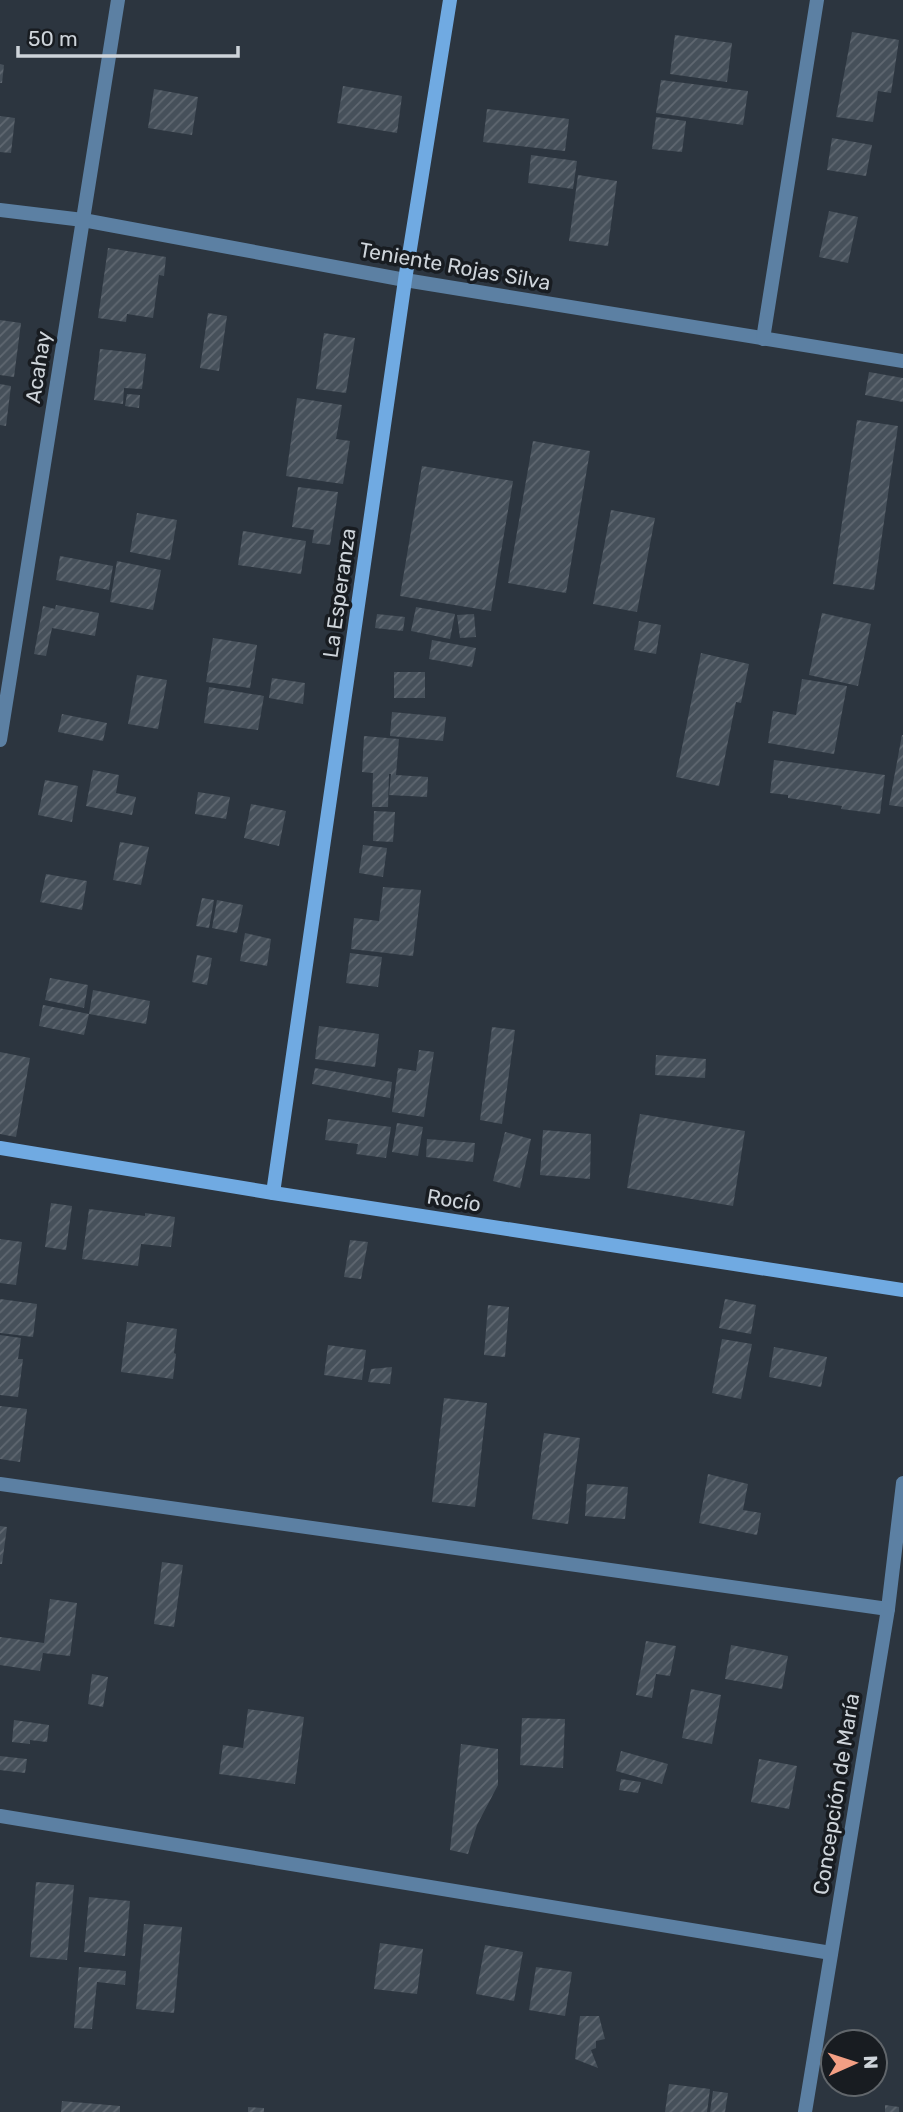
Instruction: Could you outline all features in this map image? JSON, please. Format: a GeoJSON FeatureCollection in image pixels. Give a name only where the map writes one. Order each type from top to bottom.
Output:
{"type":"FeatureCollection","features":[{"type":"Feature","properties":{"kind":"street","name":"Acahay"},"geometry":{"type":"LineString","coordinates":[[0,740],[118,0]]}},
{"type":"Feature","properties":{"kind":"street","name":"La Esperanza"},"geometry":{"type":"LineString","coordinates":[[273,1193],[405,279],[450,0]]}},
{"type":"Feature","properties":{"kind":"street"},"geometry":{"type":"LineString","coordinates":[[763,339],[817,0]]}},
{"type":"Feature","properties":{"kind":"street","name":"Teniente Rojas Silva"},"geometry":{"type":"LineString","coordinates":[[0,210],[82,220],[405,279],[903,361]]}},
{"type":"Feature","properties":{"kind":"street","name":"Rocío"},"geometry":{"type":"LineString","coordinates":[[0,1148],[903,1290]]}},
{"type":"Feature","properties":{"kind":"street","name":"Concepción de María"},"geometry":{"type":"LineString","coordinates":[[805,2112],[888,1609],[903,1483]]}},
{"type":"Feature","properties":{"kind":"street"},"geometry":{"type":"LineString","coordinates":[[0,1484],[888,1609]]}},
{"type":"Feature","properties":{"kind":"street"},"geometry":{"type":"LineString","coordinates":[[0,1816],[831,1953]]}},
{"type":"Feature","properties":{"kind":"building"},"geometry":{"type":"Polygon","coordinates":[[[852,32],[899,40],[891,93],[878,91],[873,122],[836,117],[852,32]]]}},
{"type":"Feature","properties":{"kind":"building"},"geometry":{"type":"Polygon","coordinates":[[[675,35],[732,43],[727,82],[670,74],[675,35]]]}},
{"type":"Feature","properties":{"kind":"building"},"geometry":{"type":"Polygon","coordinates":[[[0,64],[4,65],[2,83],[0,83],[0,64]]]}},
{"type":"Feature","properties":{"kind":"building"},"geometry":{"type":"Polygon","coordinates":[[[661,80],[748,91],[743,125],[656,113],[661,80]]]}},
{"type":"Feature","properties":{"kind":"building"},"geometry":{"type":"Polygon","coordinates":[[[343,86],[402,96],[397,133],[337,123],[343,86]]]}},
{"type":"Feature","properties":{"kind":"building"},"geometry":{"type":"Polygon","coordinates":[[[154,89],[198,97],[192,135],[148,128],[154,89]]]}},
{"type":"Feature","properties":{"kind":"building"},"geometry":{"type":"Polygon","coordinates":[[[487,109],[569,119],[565,151],[483,142],[487,109]]]}},
{"type":"Feature","properties":{"kind":"building"},"geometry":{"type":"Polygon","coordinates":[[[0,116],[15,118],[11,153],[0,152],[0,116]]]}},
{"type":"Feature","properties":{"kind":"building"},"geometry":{"type":"Polygon","coordinates":[[[656,117],[686,121],[682,152],[652,149],[656,117]]]}},
{"type":"Feature","properties":{"kind":"building"},"geometry":{"type":"Polygon","coordinates":[[[832,138],[872,145],[866,176],[827,170],[832,138]]]}},
{"type":"Feature","properties":{"kind":"building"},"geometry":{"type":"Polygon","coordinates":[[[531,155],[577,161],[573,189],[528,183],[531,155]]]}},
{"type":"Feature","properties":{"kind":"building"},"geometry":{"type":"Polygon","coordinates":[[[578,175],[617,181],[608,246],[569,241],[578,175]]]}},
{"type":"Feature","properties":{"kind":"building"},"geometry":{"type":"Polygon","coordinates":[[[829,211],[858,217],[848,263],[819,257],[829,211]]]}},
{"type":"Feature","properties":{"kind":"building"},"geometry":{"type":"Polygon","coordinates":[[[108,248],[166,257],[164,276],[159,275],[153,318],[127,314],[126,322],[98,318],[108,248]]]}},
{"type":"Feature","properties":{"kind":"building"},"geometry":{"type":"Polygon","coordinates":[[[208,313],[227,316],[219,371],[200,368],[208,313]]]}},
{"type":"Feature","properties":{"kind":"building"},"geometry":{"type":"Polygon","coordinates":[[[0,320],[21,323],[14,377],[0,375],[0,320]]]}},
{"type":"Feature","properties":{"kind":"building"},"geometry":{"type":"Polygon","coordinates":[[[324,333],[355,338],[346,393],[316,389],[324,333]]]}},
{"type":"Feature","properties":{"kind":"building"},"geometry":{"type":"Polygon","coordinates":[[[100,349],[146,354],[142,389],[124,388],[123,404],[94,400],[100,349]]]}},
{"type":"Feature","properties":{"kind":"building"},"geometry":{"type":"Polygon","coordinates":[[[869,372],[903,378],[903,402],[865,395],[869,372]]]}},
{"type":"Feature","properties":{"kind":"building"},"geometry":{"type":"Polygon","coordinates":[[[0,384],[11,386],[6,426],[0,425],[0,384]]]}},
{"type":"Feature","properties":{"kind":"building"},"geometry":{"type":"Polygon","coordinates":[[[127,394],[140,395],[139,408],[125,406],[127,394]]]}},
{"type":"Feature","properties":{"kind":"building"},"geometry":{"type":"Polygon","coordinates":[[[297,398],[342,405],[336,439],[350,441],[343,484],[286,476],[297,398]]]}},
{"type":"Feature","properties":{"kind":"building"},"geometry":{"type":"Polygon","coordinates":[[[857,420],[898,426],[874,590],[833,584],[857,420]]]}},
{"type":"Feature","properties":{"kind":"building"},"geometry":{"type":"Polygon","coordinates":[[[533,441],[590,451],[566,593],[508,583],[533,441]]]}},
{"type":"Feature","properties":{"kind":"building"},"geometry":{"type":"Polygon","coordinates":[[[422,466],[513,481],[491,611],[400,596],[422,466]]]}},
{"type":"Feature","properties":{"kind":"building"},"geometry":{"type":"Polygon","coordinates":[[[298,487],[338,492],[330,545],[312,543],[314,530],[292,527],[298,487]]]}},
{"type":"Feature","properties":{"kind":"building"},"geometry":{"type":"Polygon","coordinates":[[[611,510],[655,518],[637,612],[593,604],[611,510]]]}},
{"type":"Feature","properties":{"kind":"building"},"geometry":{"type":"Polygon","coordinates":[[[137,513],[177,520],[170,560],[130,552],[137,513]]]}},
{"type":"Feature","properties":{"kind":"building"},"geometry":{"type":"Polygon","coordinates":[[[243,531],[306,541],[301,574],[238,565],[243,531]]]}},
{"type":"Feature","properties":{"kind":"building"},"geometry":{"type":"Polygon","coordinates":[[[60,556],[113,566],[109,590],[56,580],[60,556]]]}},
{"type":"Feature","properties":{"kind":"building"},"geometry":{"type":"Polygon","coordinates":[[[117,561],[161,570],[153,610],[110,602],[117,561]]]}},
{"type":"Feature","properties":{"kind":"building"},"geometry":{"type":"Polygon","coordinates":[[[56,605],[99,613],[95,636],[52,628],[46,656],[34,654],[43,606],[55,609],[56,605]]]}},
{"type":"Feature","properties":{"kind":"building"},"geometry":{"type":"Polygon","coordinates":[[[416,607],[455,614],[450,639],[411,631],[416,607]]]}},
{"type":"Feature","properties":{"kind":"building"},"geometry":{"type":"Polygon","coordinates":[[[822,613],[871,624],[858,686],[809,675],[822,613]]]}},
{"type":"Feature","properties":{"kind":"building"},"geometry":{"type":"Polygon","coordinates":[[[377,614],[405,617],[403,631],[375,628],[377,614]]]}},
{"type":"Feature","properties":{"kind":"building"},"geometry":{"type":"Polygon","coordinates":[[[474,614],[476,637],[460,638],[457,615],[474,614]]]}},
{"type":"Feature","properties":{"kind":"building"},"geometry":{"type":"Polygon","coordinates":[[[639,621],[661,625],[656,654],[634,650],[639,621]]]}},
{"type":"Feature","properties":{"kind":"building"},"geometry":{"type":"Polygon","coordinates":[[[213,638],[257,645],[250,688],[206,682],[213,638]]]}},
{"type":"Feature","properties":{"kind":"building"},"geometry":{"type":"Polygon","coordinates":[[[432,640],[476,648],[472,667],[429,659],[432,640]]]}},
{"type":"Feature","properties":{"kind":"building"},"geometry":{"type":"Polygon","coordinates":[[[701,653],[749,664],[741,703],[736,702],[719,786],[676,777],[701,653]]]}},
{"type":"Feature","properties":{"kind":"building"},"geometry":{"type":"Polygon","coordinates":[[[394,672],[425,672],[425,698],[394,698],[394,672]]]}},
{"type":"Feature","properties":{"kind":"building"},"geometry":{"type":"Polygon","coordinates":[[[137,675],[167,680],[158,729],[128,724],[137,675]]]}},
{"type":"Feature","properties":{"kind":"building"},"geometry":{"type":"Polygon","coordinates":[[[272,678],[305,683],[303,704],[269,698],[272,678]]]}},
{"type":"Feature","properties":{"kind":"building"},"geometry":{"type":"Polygon","coordinates":[[[802,679],[847,686],[834,754],[768,743],[773,711],[796,715],[802,679]]]}},
{"type":"Feature","properties":{"kind":"building"},"geometry":{"type":"Polygon","coordinates":[[[209,687],[264,696],[258,730],[204,723],[209,687]]]}},
{"type":"Feature","properties":{"kind":"building"},"geometry":{"type":"Polygon","coordinates":[[[392,712],[446,717],[443,741],[390,736],[392,712]]]}},
{"type":"Feature","properties":{"kind":"building"},"geometry":{"type":"Polygon","coordinates":[[[62,714],[107,723],[103,741],[58,732],[62,714]]]}},
{"type":"Feature","properties":{"kind":"building"},"geometry":{"type":"Polygon","coordinates":[[[903,735],[903,807],[889,805],[903,735]]]}},
{"type":"Feature","properties":{"kind":"building"},"geometry":{"type":"Polygon","coordinates":[[[364,736],[399,739],[396,775],[428,777],[427,797],[389,795],[389,774],[388,807],[372,807],[373,773],[362,772],[364,736]]]}},
{"type":"Feature","properties":{"kind":"building"},"geometry":{"type":"Polygon","coordinates":[[[774,760],[885,775],[880,814],[841,809],[842,806],[770,793],[774,760]]]}},
{"type":"Feature","properties":{"kind":"building"},"geometry":{"type":"Polygon","coordinates":[[[93,770],[119,775],[116,793],[136,797],[132,815],[86,806],[93,770]]]}},
{"type":"Feature","properties":{"kind":"building"},"geometry":{"type":"Polygon","coordinates":[[[45,780],[78,786],[72,822],[38,815],[45,780]]]}},
{"type":"Feature","properties":{"kind":"building"},"geometry":{"type":"Polygon","coordinates":[[[198,792],[230,797],[226,819],[195,814],[198,792]]]}},
{"type":"Feature","properties":{"kind":"building"},"geometry":{"type":"Polygon","coordinates":[[[251,804],[286,811],[279,846],[244,838],[251,804]]]}},
{"type":"Feature","properties":{"kind":"building"},"geometry":{"type":"Polygon","coordinates":[[[374,811],[395,812],[393,842],[373,841],[374,811]]]}},
{"type":"Feature","properties":{"kind":"building"},"geometry":{"type":"Polygon","coordinates":[[[120,842],[149,847],[141,885],[113,880],[120,842]]]}},
{"type":"Feature","properties":{"kind":"building"},"geometry":{"type":"Polygon","coordinates":[[[363,845],[387,848],[383,877],[359,873],[363,845]]]}},
{"type":"Feature","properties":{"kind":"building"},"geometry":{"type":"Polygon","coordinates":[[[46,874],[87,881],[82,910],[40,902],[46,874]]]}},
{"type":"Feature","properties":{"kind":"building"},"geometry":{"type":"Polygon","coordinates":[[[383,887],[421,890],[413,956],[351,949],[354,918],[379,921],[383,887]]]}},
{"type":"Feature","properties":{"kind":"building"},"geometry":{"type":"Polygon","coordinates":[[[202,898],[214,900],[209,928],[196,926],[202,898]]]}},
{"type":"Feature","properties":{"kind":"building"},"geometry":{"type":"Polygon","coordinates":[[[217,900],[243,905],[237,933],[212,928],[217,900]]]}},
{"type":"Feature","properties":{"kind":"building"},"geometry":{"type":"Polygon","coordinates":[[[245,933],[271,939],[267,966],[240,961],[245,933]]]}},
{"type":"Feature","properties":{"kind":"building"},"geometry":{"type":"Polygon","coordinates":[[[350,953],[382,957],[378,987],[346,983],[350,953]]]}},
{"type":"Feature","properties":{"kind":"building"},"geometry":{"type":"Polygon","coordinates":[[[197,955],[212,958],[207,985],[192,982],[197,955]]]}},
{"type":"Feature","properties":{"kind":"building"},"geometry":{"type":"Polygon","coordinates":[[[50,978],[88,985],[84,1008],[45,1000],[50,978]]]}},
{"type":"Feature","properties":{"kind":"building"},"geometry":{"type":"Polygon","coordinates":[[[93,990],[150,1001],[146,1024],[89,1014],[93,990]]]}},
{"type":"Feature","properties":{"kind":"building"},"geometry":{"type":"Polygon","coordinates":[[[43,1005],[89,1014],[84,1035],[39,1026],[43,1005]]]}},
{"type":"Feature","properties":{"kind":"building"},"geometry":{"type":"Polygon","coordinates":[[[319,1026],[379,1034],[375,1067],[315,1059],[319,1026]]]}},
{"type":"Feature","properties":{"kind":"building"},"geometry":{"type":"Polygon","coordinates":[[[492,1027],[515,1030],[502,1124],[480,1120],[492,1027]]]}},
{"type":"Feature","properties":{"kind":"building"},"geometry":{"type":"Polygon","coordinates":[[[419,1050],[434,1052],[424,1117],[392,1112],[398,1068],[416,1071],[419,1050]]]}},
{"type":"Feature","properties":{"kind":"building"},"geometry":{"type":"Polygon","coordinates":[[[0,1052],[30,1058],[16,1137],[0,1134],[0,1052]]]}},
{"type":"Feature","properties":{"kind":"building"},"geometry":{"type":"Polygon","coordinates":[[[656,1055],[706,1059],[705,1078],[655,1075],[656,1055]]]}},
{"type":"Feature","properties":{"kind":"building"},"geometry":{"type":"Polygon","coordinates":[[[315,1068],[392,1082],[390,1098],[312,1084],[315,1068]]]}},
{"type":"Feature","properties":{"kind":"building"},"geometry":{"type":"Polygon","coordinates":[[[640,1114],[745,1131],[733,1206],[627,1188],[640,1114]]]}},
{"type":"Feature","properties":{"kind":"building"},"geometry":{"type":"Polygon","coordinates":[[[328,1119],[391,1127],[386,1158],[356,1154],[358,1144],[325,1140],[328,1119]]]}},
{"type":"Feature","properties":{"kind":"building"},"geometry":{"type":"Polygon","coordinates":[[[397,1123],[423,1127],[418,1156],[392,1152],[397,1123]]]}},
{"type":"Feature","properties":{"kind":"building"},"geometry":{"type":"Polygon","coordinates":[[[543,1130],[591,1134],[590,1179],[540,1175],[543,1130]]]}},
{"type":"Feature","properties":{"kind":"building"},"geometry":{"type":"Polygon","coordinates":[[[505,1132],[531,1139],[520,1188],[493,1181],[505,1132]]]}},
{"type":"Feature","properties":{"kind":"building"},"geometry":{"type":"Polygon","coordinates":[[[427,1139],[475,1143],[473,1162],[426,1157],[427,1139]]]}},
{"type":"Feature","properties":{"kind":"building"},"geometry":{"type":"Polygon","coordinates":[[[51,1203],[72,1206],[66,1250],[45,1247],[51,1203]]]}},
{"type":"Feature","properties":{"kind":"building"},"geometry":{"type":"Polygon","coordinates":[[[89,1209],[175,1217],[171,1247],[141,1244],[138,1266],[82,1259],[89,1209]]]}},
{"type":"Feature","properties":{"kind":"building"},"geometry":{"type":"Polygon","coordinates":[[[0,1239],[22,1242],[16,1285],[0,1283],[0,1239]]]}},
{"type":"Feature","properties":{"kind":"building"},"geometry":{"type":"Polygon","coordinates":[[[350,1240],[368,1242],[361,1279],[344,1277],[350,1240]]]}},
{"type":"Feature","properties":{"kind":"building"},"geometry":{"type":"Polygon","coordinates":[[[0,1299],[37,1304],[33,1337],[0,1333],[0,1299]]]}},
{"type":"Feature","properties":{"kind":"building"},"geometry":{"type":"Polygon","coordinates":[[[725,1299],[756,1305],[751,1334],[719,1328],[725,1299]]]}},
{"type":"Feature","properties":{"kind":"building"},"geometry":{"type":"Polygon","coordinates":[[[488,1305],[509,1307],[505,1357],[484,1355],[488,1305]]]}},
{"type":"Feature","properties":{"kind":"building"},"geometry":{"type":"Polygon","coordinates":[[[127,1322],[177,1329],[173,1379],[121,1372],[127,1322]]]}},
{"type":"Feature","properties":{"kind":"building"},"geometry":{"type":"Polygon","coordinates":[[[0,1335],[21,1338],[18,1359],[23,1359],[18,1397],[0,1395],[0,1335]]]}},
{"type":"Feature","properties":{"kind":"building"},"geometry":{"type":"Polygon","coordinates":[[[722,1339],[752,1344],[741,1399],[712,1393],[722,1339]]]}},
{"type":"Feature","properties":{"kind":"building"},"geometry":{"type":"Polygon","coordinates":[[[328,1345],[366,1350],[362,1380],[324,1375],[328,1345]]]}},
{"type":"Feature","properties":{"kind":"building"},"geometry":{"type":"Polygon","coordinates":[[[774,1347],[827,1357],[821,1387],[769,1377],[774,1347]]]}},
{"type":"Feature","properties":{"kind":"building"},"geometry":{"type":"Polygon","coordinates":[[[392,1367],[390,1384],[368,1382],[371,1369],[392,1367]]]}},
{"type":"Feature","properties":{"kind":"building"},"geometry":{"type":"Polygon","coordinates":[[[444,1398],[487,1403],[475,1507],[432,1502],[444,1398]]]}},
{"type":"Feature","properties":{"kind":"building"},"geometry":{"type":"Polygon","coordinates":[[[0,1406],[27,1409],[20,1462],[0,1459],[0,1406]]]}},
{"type":"Feature","properties":{"kind":"building"},"geometry":{"type":"Polygon","coordinates":[[[544,1433],[580,1438],[568,1524],[532,1519],[544,1433]]]}},
{"type":"Feature","properties":{"kind":"building"},"geometry":{"type":"Polygon","coordinates":[[[708,1474],[748,1484],[743,1510],[761,1513],[757,1535],[699,1523],[708,1474]]]}},
{"type":"Feature","properties":{"kind":"building"},"geometry":{"type":"Polygon","coordinates":[[[587,1484],[628,1487],[625,1519],[585,1516],[587,1484]]]}},
{"type":"Feature","properties":{"kind":"building"},"geometry":{"type":"Polygon","coordinates":[[[0,1526],[7,1527],[2,1564],[0,1564],[0,1526]]]}},
{"type":"Feature","properties":{"kind":"building"},"geometry":{"type":"Polygon","coordinates":[[[162,1562],[183,1565],[174,1627],[154,1624],[162,1562]]]}},
{"type":"Feature","properties":{"kind":"building"},"geometry":{"type":"Polygon","coordinates":[[[50,1599],[77,1603],[70,1656],[43,1653],[40,1671],[0,1665],[0,1637],[44,1643],[50,1599]]]}},
{"type":"Feature","properties":{"kind":"building"},"geometry":{"type":"Polygon","coordinates":[[[646,1641],[676,1646],[670,1676],[656,1674],[652,1698],[636,1695],[646,1641]]]}},
{"type":"Feature","properties":{"kind":"building"},"geometry":{"type":"Polygon","coordinates":[[[731,1645],[788,1656],[782,1689],[725,1679],[731,1645]]]}},
{"type":"Feature","properties":{"kind":"building"},"geometry":{"type":"Polygon","coordinates":[[[92,1674],[108,1677],[103,1707],[88,1704],[92,1674]]]}},
{"type":"Feature","properties":{"kind":"building"},"geometry":{"type":"Polygon","coordinates":[[[691,1689],[721,1695],[712,1744],[682,1738],[691,1689]]]}},
{"type":"Feature","properties":{"kind":"building"},"geometry":{"type":"Polygon","coordinates":[[[248,1709],[304,1717],[295,1784],[219,1774],[223,1745],[243,1748],[248,1709]]]}},
{"type":"Feature","properties":{"kind":"building"},"geometry":{"type":"Polygon","coordinates":[[[522,1718],[565,1719],[563,1768],[520,1765],[522,1718]]]}},
{"type":"Feature","properties":{"kind":"building"},"geometry":{"type":"Polygon","coordinates":[[[14,1720],[49,1725],[47,1742],[12,1742],[14,1720]]]}},
{"type":"Feature","properties":{"kind":"building"},"geometry":{"type":"Polygon","coordinates":[[[461,1744],[498,1749],[498,1785],[477,1825],[468,1854],[450,1850],[461,1744]]]}},
{"type":"Feature","properties":{"kind":"building"},"geometry":{"type":"Polygon","coordinates":[[[621,1751],[668,1764],[662,1784],[616,1771],[621,1751]]]}},
{"type":"Feature","properties":{"kind":"building"},"geometry":{"type":"Polygon","coordinates":[[[0,1756],[27,1759],[25,1773],[0,1770],[0,1756]]]}},
{"type":"Feature","properties":{"kind":"building"},"geometry":{"type":"Polygon","coordinates":[[[759,1759],[797,1766],[789,1809],[751,1802],[759,1759]]]}},
{"type":"Feature","properties":{"kind":"building"},"geometry":{"type":"Polygon","coordinates":[[[621,1779],[641,1782],[638,1793],[619,1790],[621,1779]]]}},
{"type":"Feature","properties":{"kind":"building"},"geometry":{"type":"Polygon","coordinates":[[[36,1882],[74,1885],[67,1960],[30,1957],[36,1882]]]}},
{"type":"Feature","properties":{"kind":"building"},"geometry":{"type":"Polygon","coordinates":[[[89,1897],[130,1901],[125,1956],[84,1952],[89,1897]]]}},
{"type":"Feature","properties":{"kind":"building"},"geometry":{"type":"Polygon","coordinates":[[[144,1924],[182,1927],[174,2013],[136,2009],[144,1924]]]}},
{"type":"Feature","properties":{"kind":"building"},"geometry":{"type":"Polygon","coordinates":[[[380,1943],[423,1949],[417,1994],[374,1989],[380,1943]]]}},
{"type":"Feature","properties":{"kind":"building"},"geometry":{"type":"Polygon","coordinates":[[[485,1945],[523,1952],[514,2001],[476,1994],[485,1945]]]}},
{"type":"Feature","properties":{"kind":"building"},"geometry":{"type":"Polygon","coordinates":[[[79,1967],[126,1971],[125,1985],[97,1982],[92,2029],[74,2028],[79,1967]]]}},
{"type":"Feature","properties":{"kind":"building"},"geometry":{"type":"Polygon","coordinates":[[[536,1967],[572,1972],[565,2016],[529,2010],[536,1967]]]}},
{"type":"Feature","properties":{"kind":"building"},"geometry":{"type":"Polygon","coordinates":[[[580,2016],[599,2016],[605,2039],[596,2041],[596,2048],[591,2050],[598,2068],[575,2059],[580,2016]]]}},
{"type":"Feature","properties":{"kind":"building"},"geometry":{"type":"Polygon","coordinates":[[[669,2084],[710,2089],[707,2112],[665,2112],[669,2084]]]}},
{"type":"Feature","properties":{"kind":"building"},"geometry":{"type":"Polygon","coordinates":[[[713,2091],[728,2093],[725,2112],[710,2112],[713,2091]]]}},
{"type":"Feature","properties":{"kind":"building"},"geometry":{"type":"Polygon","coordinates":[[[62,2101],[120,2106],[120,2112],[61,2112],[62,2101]]]}},
{"type":"Feature","properties":{"kind":"building"},"geometry":{"type":"Polygon","coordinates":[[[885,2105],[899,2107],[899,2112],[885,2112],[885,2105]]]}},
{"type":"Feature","properties":{"kind":"building"},"geometry":{"type":"Polygon","coordinates":[[[248,2107],[264,2108],[264,2112],[248,2112],[248,2107]]]}}]}
